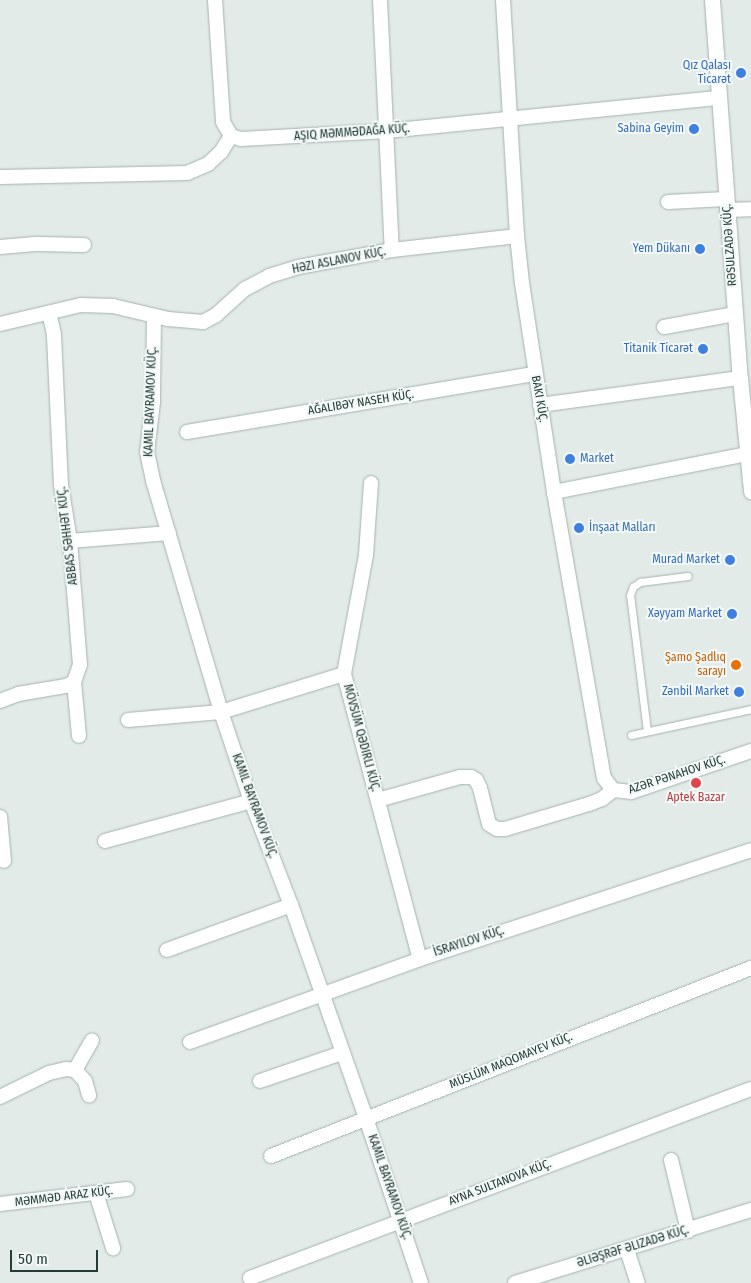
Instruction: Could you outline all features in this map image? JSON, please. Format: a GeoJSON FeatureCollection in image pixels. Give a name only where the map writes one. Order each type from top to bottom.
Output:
{"type":"FeatureCollection","features":[{"type":"Feature","properties":{"kind":"street"},"geometry":{"type":"LineString","coordinates":[[215,0],[222,122],[231,136],[241,139],[258,140],[387,131],[719,98]]}},
{"type":"Feature","properties":{"kind":"street"},"geometry":{"type":"LineString","coordinates":[[380,0],[392,250]]}},
{"type":"Feature","properties":{"kind":"street"},"geometry":{"type":"LineString","coordinates":[[503,0],[517,236],[535,374],[604,778],[613,790]]}},
{"type":"Feature","properties":{"kind":"street","name":"RƏSULZADƏ KÜÇ."},"geometry":{"type":"LineString","coordinates":[[712,0],[740,378],[751,491]]}},
{"type":"Feature","properties":{"kind":"street"},"geometry":{"type":"LineString","coordinates":[[0,177],[187,173],[208,164],[221,152],[231,136]]}},
{"type":"Feature","properties":{"kind":"street"},"geometry":{"type":"LineString","coordinates":[[668,202],[727,205],[751,209]]}},
{"type":"Feature","properties":{"kind":"street","name":"HƏZI ASLANOV KÜÇ."},"geometry":{"type":"LineString","coordinates":[[0,324],[81,305],[113,306],[154,316],[203,322],[209,320],[245,289],[270,276],[298,267],[392,250],[517,236]]}},
{"type":"Feature","properties":{"kind":"street"},"geometry":{"type":"LineString","coordinates":[[0,247],[38,244],[84,245]]}},
{"type":"Feature","properties":{"kind":"street","name":"ABBAS SƏHHƏT KÜÇ."},"geometry":{"type":"LineString","coordinates":[[49,313],[54,334],[61,486],[70,541],[80,665],[74,682],[79,736]]}},
{"type":"Feature","properties":{"kind":"street"},"geometry":{"type":"LineString","coordinates":[[664,327],[735,314]]}},
{"type":"Feature","properties":{"kind":"street","name":"KAMIL BAYRAMOV KÜÇ."},"geometry":{"type":"LineString","coordinates":[[154,316],[153,402],[147,452],[154,484],[221,712],[251,801],[291,905],[366,1118],[422,1283]]}},
{"type":"Feature","properties":{"kind":"street","name":"AĞALIBƏY NASEH KÜÇ."},"geometry":{"type":"LineString","coordinates":[[187,432],[535,374]]}},
{"type":"Feature","properties":{"kind":"street"},"geometry":{"type":"LineString","coordinates":[[540,405],[740,378]]}},
{"type":"Feature","properties":{"kind":"street"},"geometry":{"type":"LineString","coordinates":[[554,492],[748,454]]}},
{"type":"Feature","properties":{"kind":"street","name":"MÖVSÜM QƏDIRLI KÜÇ."},"geometry":{"type":"LineString","coordinates":[[371,483],[366,555],[344,674],[420,959]]}},
{"type":"Feature","properties":{"kind":"street"},"geometry":{"type":"LineString","coordinates":[[70,541],[168,533]]}},
{"type":"Feature","properties":{"kind":"street"},"geometry":{"type":"LineString","coordinates":[[128,720],[221,712],[344,674]]}},
{"type":"Feature","properties":{"kind":"street"},"geometry":{"type":"LineString","coordinates":[[0,701],[18,694],[66,686],[74,682]]}},
{"type":"Feature","properties":{"kind":"street","name":"AZƏR PƏNAHOV KÜÇ."},"geometry":{"type":"LineString","coordinates":[[378,800],[460,777],[471,777],[476,780],[480,788],[489,824],[497,829],[505,829],[589,804],[602,799],[613,790],[631,792],[751,750]]}},
{"type":"Feature","properties":{"kind":"street"},"geometry":{"type":"LineString","coordinates":[[105,841],[251,801]]}},
{"type":"Feature","properties":{"kind":"street"},"geometry":{"type":"LineString","coordinates":[[0,817],[4,860]]}},
{"type":"Feature","properties":{"kind":"street"},"geometry":{"type":"LineString","coordinates":[[190,1042],[420,959],[751,850]]}},
{"type":"Feature","properties":{"kind":"street"},"geometry":{"type":"LineString","coordinates":[[167,950],[291,905]]}},
{"type":"Feature","properties":{"kind":"street","name":"MÜSLÜM MAQOMAYEV KÜÇ."},"geometry":{"type":"LineString","coordinates":[[271,1156],[751,968]]}},
{"type":"Feature","properties":{"kind":"street"},"geometry":{"type":"LineString","coordinates":[[76,1070],[92,1040]]}},
{"type":"Feature","properties":{"kind":"street"},"geometry":{"type":"LineString","coordinates":[[260,1081],[342,1052]]}},
{"type":"Feature","properties":{"kind":"street"},"geometry":{"type":"LineString","coordinates":[[0,1097],[49,1073],[66,1069],[76,1070],[85,1081],[89,1095]]}},
{"type":"Feature","properties":{"kind":"street","name":"AYNA SULTANOVA KÜÇ."},"geometry":{"type":"LineString","coordinates":[[250,1278],[751,1089]]}},
{"type":"Feature","properties":{"kind":"street"},"geometry":{"type":"LineString","coordinates":[[671,1160],[688,1231]]}},
{"type":"Feature","properties":{"kind":"street","name":"MƏMMƏD ARAZ KÜÇ."},"geometry":{"type":"LineString","coordinates":[[0,1204],[127,1189]]}},
{"type":"Feature","properties":{"kind":"street"},"geometry":{"type":"LineString","coordinates":[[96,1193],[113,1248]]}},
{"type":"Feature","properties":{"kind":"street","name":"ƏLIƏŞRƏF ƏLIZADƏ KÜÇ."},"geometry":{"type":"LineString","coordinates":[[516,1283],[628,1250],[751,1210]]}},
{"type":"Feature","properties":{"kind":"street"},"geometry":{"type":"LineString","coordinates":[[628,1250],[638,1283]]}},
{"type":"Feature","properties":{"kind":"lane"},"geometry":{"type":"LineString","coordinates":[[647,730],[630,596],[633,588],[640,582],[688,576]]}},
{"type":"Feature","properties":{"kind":"lane"},"geometry":{"type":"LineString","coordinates":[[631,734],[751,709]]}},
{"type":"Feature","properties":{"kind":"place","name":"Qız Qalası Ticarət"},"geometry":{"type":"Point","coordinates":[741,73]}},
{"type":"Feature","properties":{"kind":"place","name":"Sabina Geyim"},"geometry":{"type":"Point","coordinates":[694,129]}},
{"type":"Feature","properties":{"kind":"place","name":"Yem Dükanı"},"geometry":{"type":"Point","coordinates":[700,249]}},
{"type":"Feature","properties":{"kind":"place","name":"Titanik Ticarət"},"geometry":{"type":"Point","coordinates":[703,349]}},
{"type":"Feature","properties":{"kind":"place","name":"Market"},"geometry":{"type":"Point","coordinates":[570,459]}},
{"type":"Feature","properties":{"kind":"place","name":"İnşaat Malları"},"geometry":{"type":"Point","coordinates":[579,528]}},
{"type":"Feature","properties":{"kind":"place","name":"Murad Market"},"geometry":{"type":"Point","coordinates":[730,560]}},
{"type":"Feature","properties":{"kind":"place","name":"Xəyyam Market"},"geometry":{"type":"Point","coordinates":[732,614]}},
{"type":"Feature","properties":{"kind":"place","name":"Şamo Şadlıq sarayı"},"geometry":{"type":"Point","coordinates":[736,665]}},
{"type":"Feature","properties":{"kind":"place","name":"Zənbil Market"},"geometry":{"type":"Point","coordinates":[739,692]}},
{"type":"Feature","properties":{"kind":"place","name":"Aptek Bazar"},"geometry":{"type":"Point","coordinates":[696,783]}}]}
